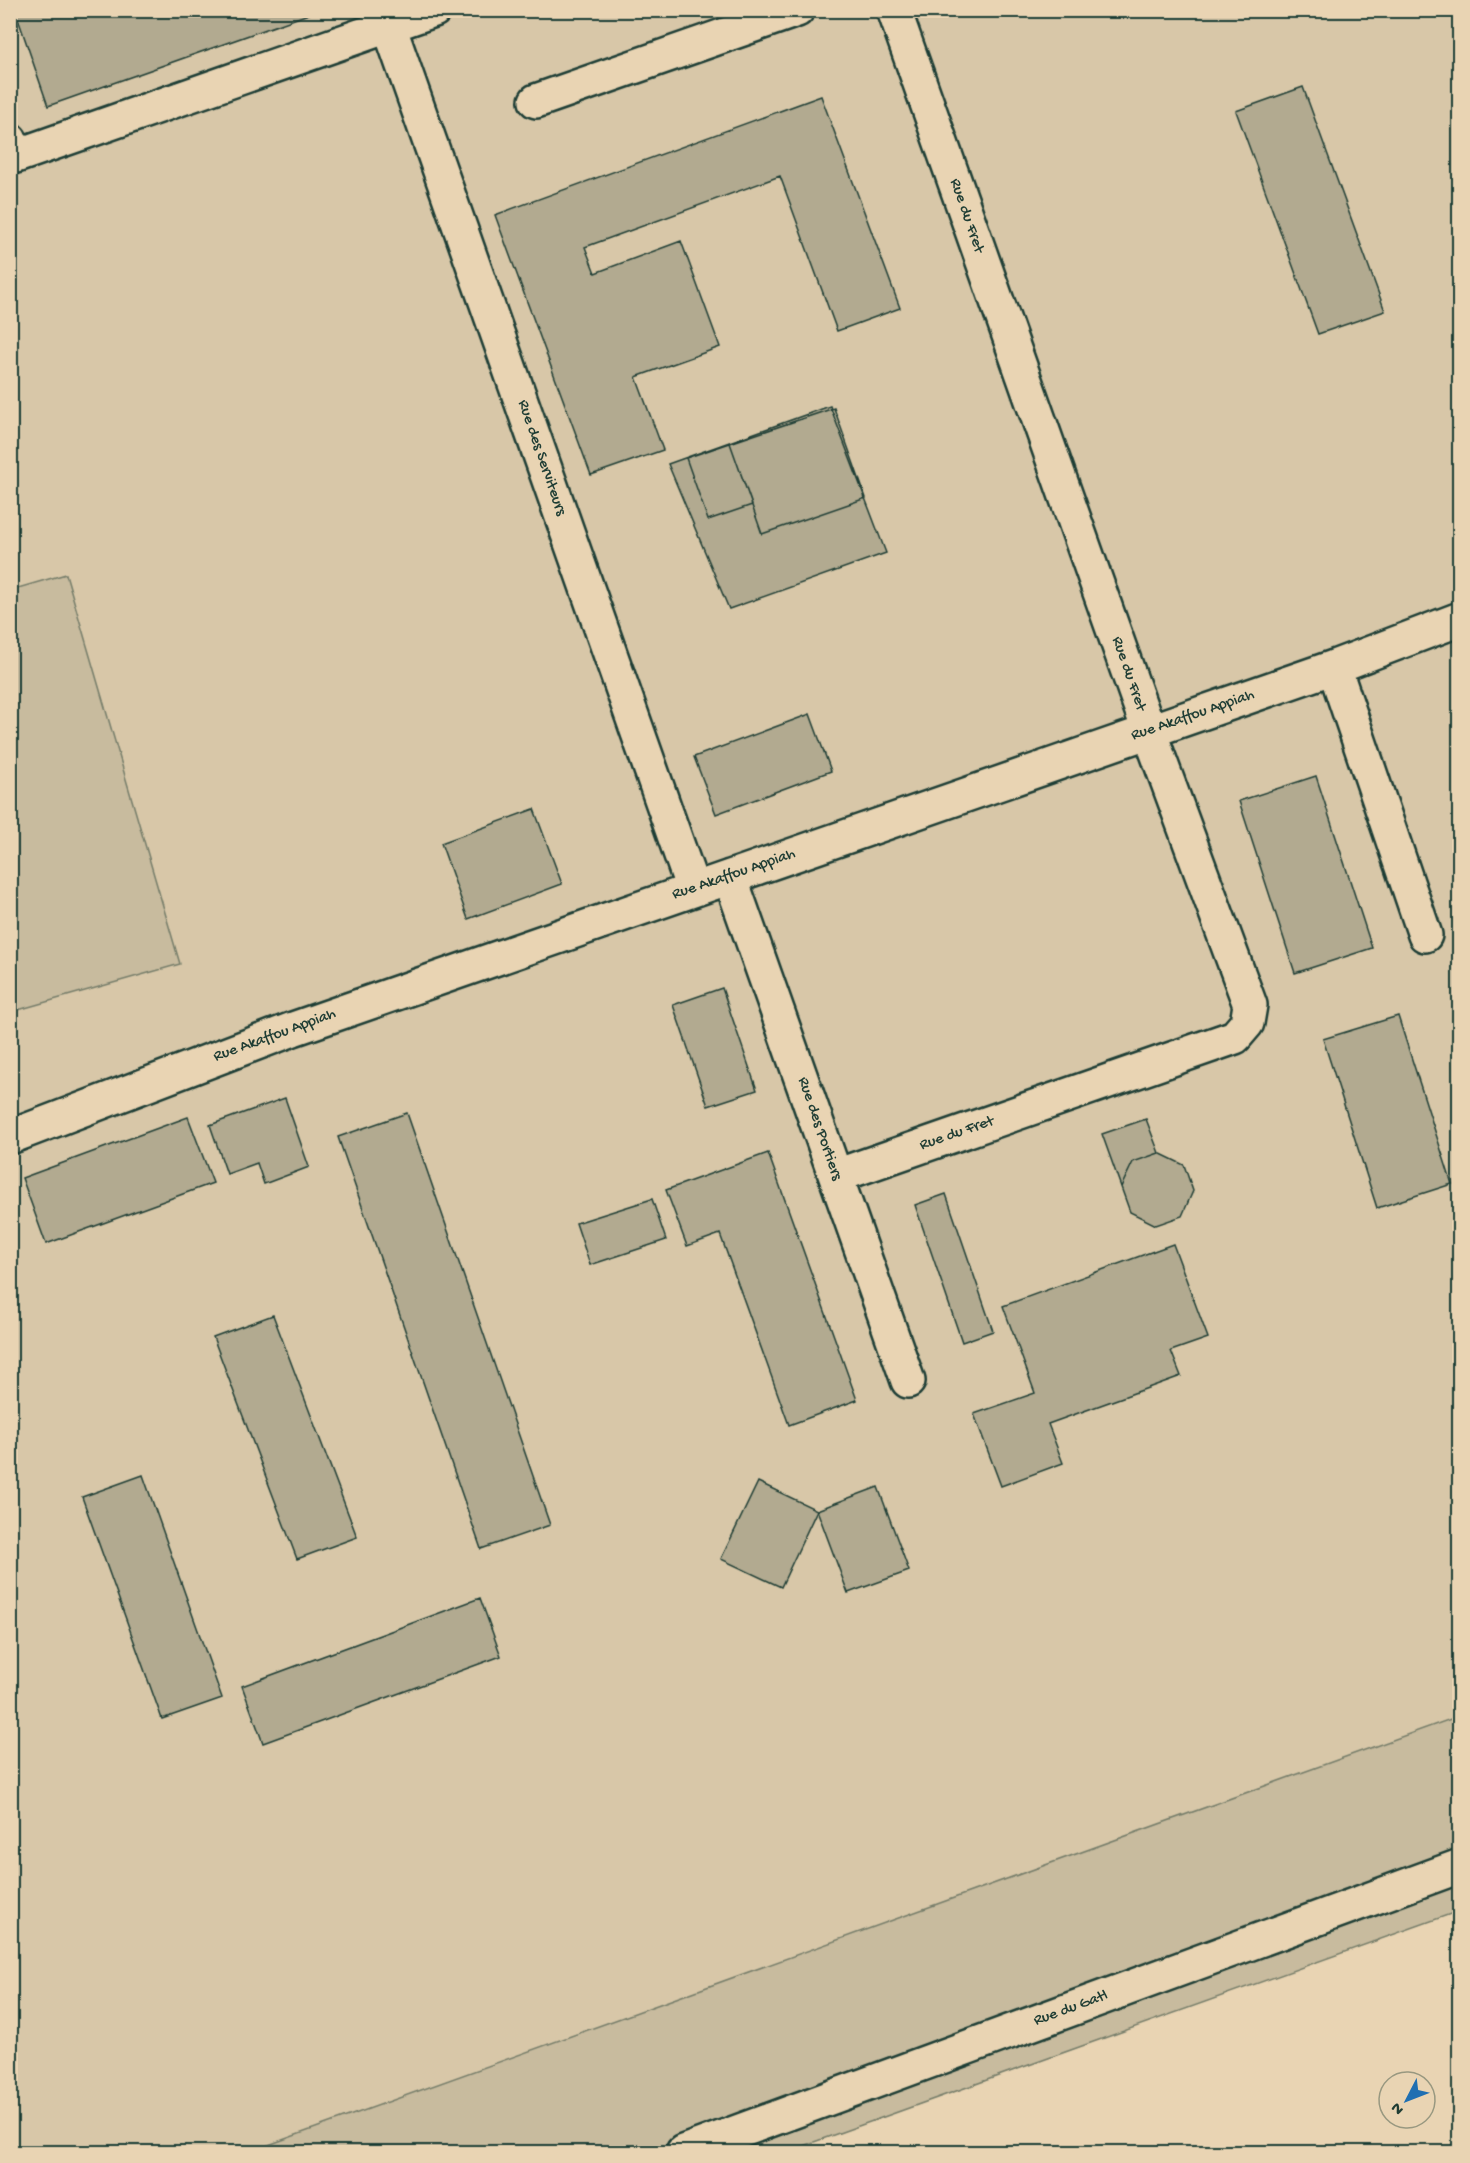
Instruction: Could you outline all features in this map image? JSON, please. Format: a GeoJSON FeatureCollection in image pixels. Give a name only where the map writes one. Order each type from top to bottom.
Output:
{"type":"FeatureCollection","features":[{"type":"Feature","properties":{"kind":"lane"},"geometry":{"type":"LineString","coordinates":[[12,153],[434,10]]}},
{"type":"Feature","properties":{"kind":"lane"},"geometry":{"type":"LineString","coordinates":[[536,101],[797,10]]}},
{"type":"Feature","properties":{"kind":"lane","name":"Rue du Fret"},"geometry":{"type":"LineString","coordinates":[[836,1176],[1235,1037],[1247,1023],[1250,1005],[1149,731],[894,10]]}},
{"type":"Feature","properties":{"kind":"lane","name":"Rue des Serviteurs"},"geometry":{"type":"LineString","coordinates":[[389,26],[693,889]]}},
{"type":"Feature","properties":{"kind":"lane","name":"Rue Akaffou Appiah"},"geometry":{"type":"LineString","coordinates":[[10,1137],[293,1029],[1334,667],[1460,619]]}},
{"type":"Feature","properties":{"kind":"lane"},"geometry":{"type":"LineString","coordinates":[[1334,667],[1425,934]]}},
{"type":"Feature","properties":{"kind":"lane","name":"Rue des Portiers"},"geometry":{"type":"LineString","coordinates":[[730,877],[908,1382]]}},
{"type":"Feature","properties":{"kind":"lane","name":"Rue du Gatl"},"geometry":{"type":"LineString","coordinates":[[683,2152],[1460,1866]]}},
{"type":"Feature","properties":{"kind":"shaded area"},"geometry":{"type":"Polygon","coordinates":[[[11,11],[1459,11],[1459,1716],[249,2152],[11,2152],[11,11]]]}},
{"type":"Feature","properties":{"kind":"shaded area"},"geometry":{"type":"Polygon","coordinates":[[[66,574],[180,964],[11,1012],[11,590],[66,574]]]}},
{"type":"Feature","properties":{"kind":"shaded area"},"geometry":{"type":"Polygon","coordinates":[[[1459,1716],[1459,1911],[786,2152],[249,2152],[1459,1716]]]}},
{"type":"Feature","properties":{"kind":"building"},"geometry":{"type":"Polygon","coordinates":[[[15,10],[320,10],[48,106],[15,10]]]}},
{"type":"Feature","properties":{"kind":"building"},"geometry":{"type":"Polygon","coordinates":[[[1303,87],[1385,311],[1318,334],[1236,111],[1303,87]]]}},
{"type":"Feature","properties":{"kind":"building"},"geometry":{"type":"Polygon","coordinates":[[[821,96],[900,308],[837,331],[780,176],[585,247],[595,273],[681,241],[720,347],[636,377],[663,450],[591,475],[495,215],[821,96]]]}},
{"type":"Feature","properties":{"kind":"building"},"geometry":{"type":"Polygon","coordinates":[[[830,406],[886,553],[729,609],[668,464],[830,406]]]}},
{"type":"Feature","properties":{"kind":"building"},"geometry":{"type":"Polygon","coordinates":[[[834,408],[866,498],[762,534],[730,443],[834,408]]]}},
{"type":"Feature","properties":{"kind":"building"},"geometry":{"type":"Polygon","coordinates":[[[730,443],[752,505],[708,520],[686,458],[730,443]]]}},
{"type":"Feature","properties":{"kind":"building"},"geometry":{"type":"Polygon","coordinates":[[[810,714],[831,771],[716,814],[694,757],[810,714]]]}},
{"type":"Feature","properties":{"kind":"building"},"geometry":{"type":"Polygon","coordinates":[[[1316,776],[1372,948],[1295,973],[1239,801],[1316,776]]]}},
{"type":"Feature","properties":{"kind":"building"},"geometry":{"type":"Polygon","coordinates":[[[534,809],[562,884],[468,919],[441,843],[534,809]]]}},
{"type":"Feature","properties":{"kind":"building"},"geometry":{"type":"Polygon","coordinates":[[[722,988],[757,1090],[708,1106],[673,1005],[722,988]]]}},
{"type":"Feature","properties":{"kind":"building"},"geometry":{"type":"Polygon","coordinates":[[[1398,1016],[1452,1184],[1377,1208],[1323,1039],[1398,1016]]]}},
{"type":"Feature","properties":{"kind":"building"},"geometry":{"type":"Polygon","coordinates":[[[285,1098],[309,1167],[264,1184],[257,1163],[227,1174],[210,1125],[285,1098]]]}},
{"type":"Feature","properties":{"kind":"building"},"geometry":{"type":"Polygon","coordinates":[[[407,1113],[550,1525],[481,1549],[338,1137],[407,1113]]]}},
{"type":"Feature","properties":{"kind":"building"},"geometry":{"type":"Polygon","coordinates":[[[188,1117],[213,1183],[46,1244],[22,1178],[188,1117]]]}},
{"type":"Feature","properties":{"kind":"building"},"geometry":{"type":"Polygon","coordinates":[[[1146,1119],[1159,1153],[1133,1162],[1121,1187],[1102,1134],[1146,1119]]]}},
{"type":"Feature","properties":{"kind":"building"},"geometry":{"type":"Polygon","coordinates":[[[768,1153],[857,1400],[789,1425],[720,1234],[687,1246],[666,1190],[768,1153]]]}},
{"type":"Feature","properties":{"kind":"building"},"geometry":{"type":"Polygon","coordinates":[[[1159,1153],[1184,1165],[1193,1191],[1182,1216],[1156,1225],[1130,1212],[1121,1187],[1133,1162],[1159,1153]]]}},
{"type":"Feature","properties":{"kind":"building"},"geometry":{"type":"Polygon","coordinates":[[[946,1194],[993,1331],[962,1342],[915,1205],[946,1194]]]}},
{"type":"Feature","properties":{"kind":"building"},"geometry":{"type":"Polygon","coordinates":[[[652,1199],[666,1240],[590,1265],[576,1223],[652,1199]]]}},
{"type":"Feature","properties":{"kind":"building"},"geometry":{"type":"Polygon","coordinates":[[[1173,1244],[1208,1338],[1171,1351],[1181,1376],[1048,1424],[1063,1463],[1001,1486],[974,1414],[1035,1393],[1003,1306],[1173,1244]]]}},
{"type":"Feature","properties":{"kind":"building"},"geometry":{"type":"Polygon","coordinates":[[[273,1315],[357,1537],[297,1559],[213,1337],[273,1315]]]}},
{"type":"Feature","properties":{"kind":"building"},"geometry":{"type":"Polygon","coordinates":[[[143,1475],[222,1698],[162,1719],[82,1497],[143,1475]]]}},
{"type":"Feature","properties":{"kind":"building"},"geometry":{"type":"Polygon","coordinates":[[[758,1482],[817,1510],[781,1587],[721,1559],[758,1482]]]}},
{"type":"Feature","properties":{"kind":"building"},"geometry":{"type":"Polygon","coordinates":[[[878,1487],[909,1571],[848,1593],[817,1510],[878,1487]]]}},
{"type":"Feature","properties":{"kind":"building"},"geometry":{"type":"Polygon","coordinates":[[[480,1598],[501,1656],[263,1743],[242,1686],[480,1598]]]}}]}
